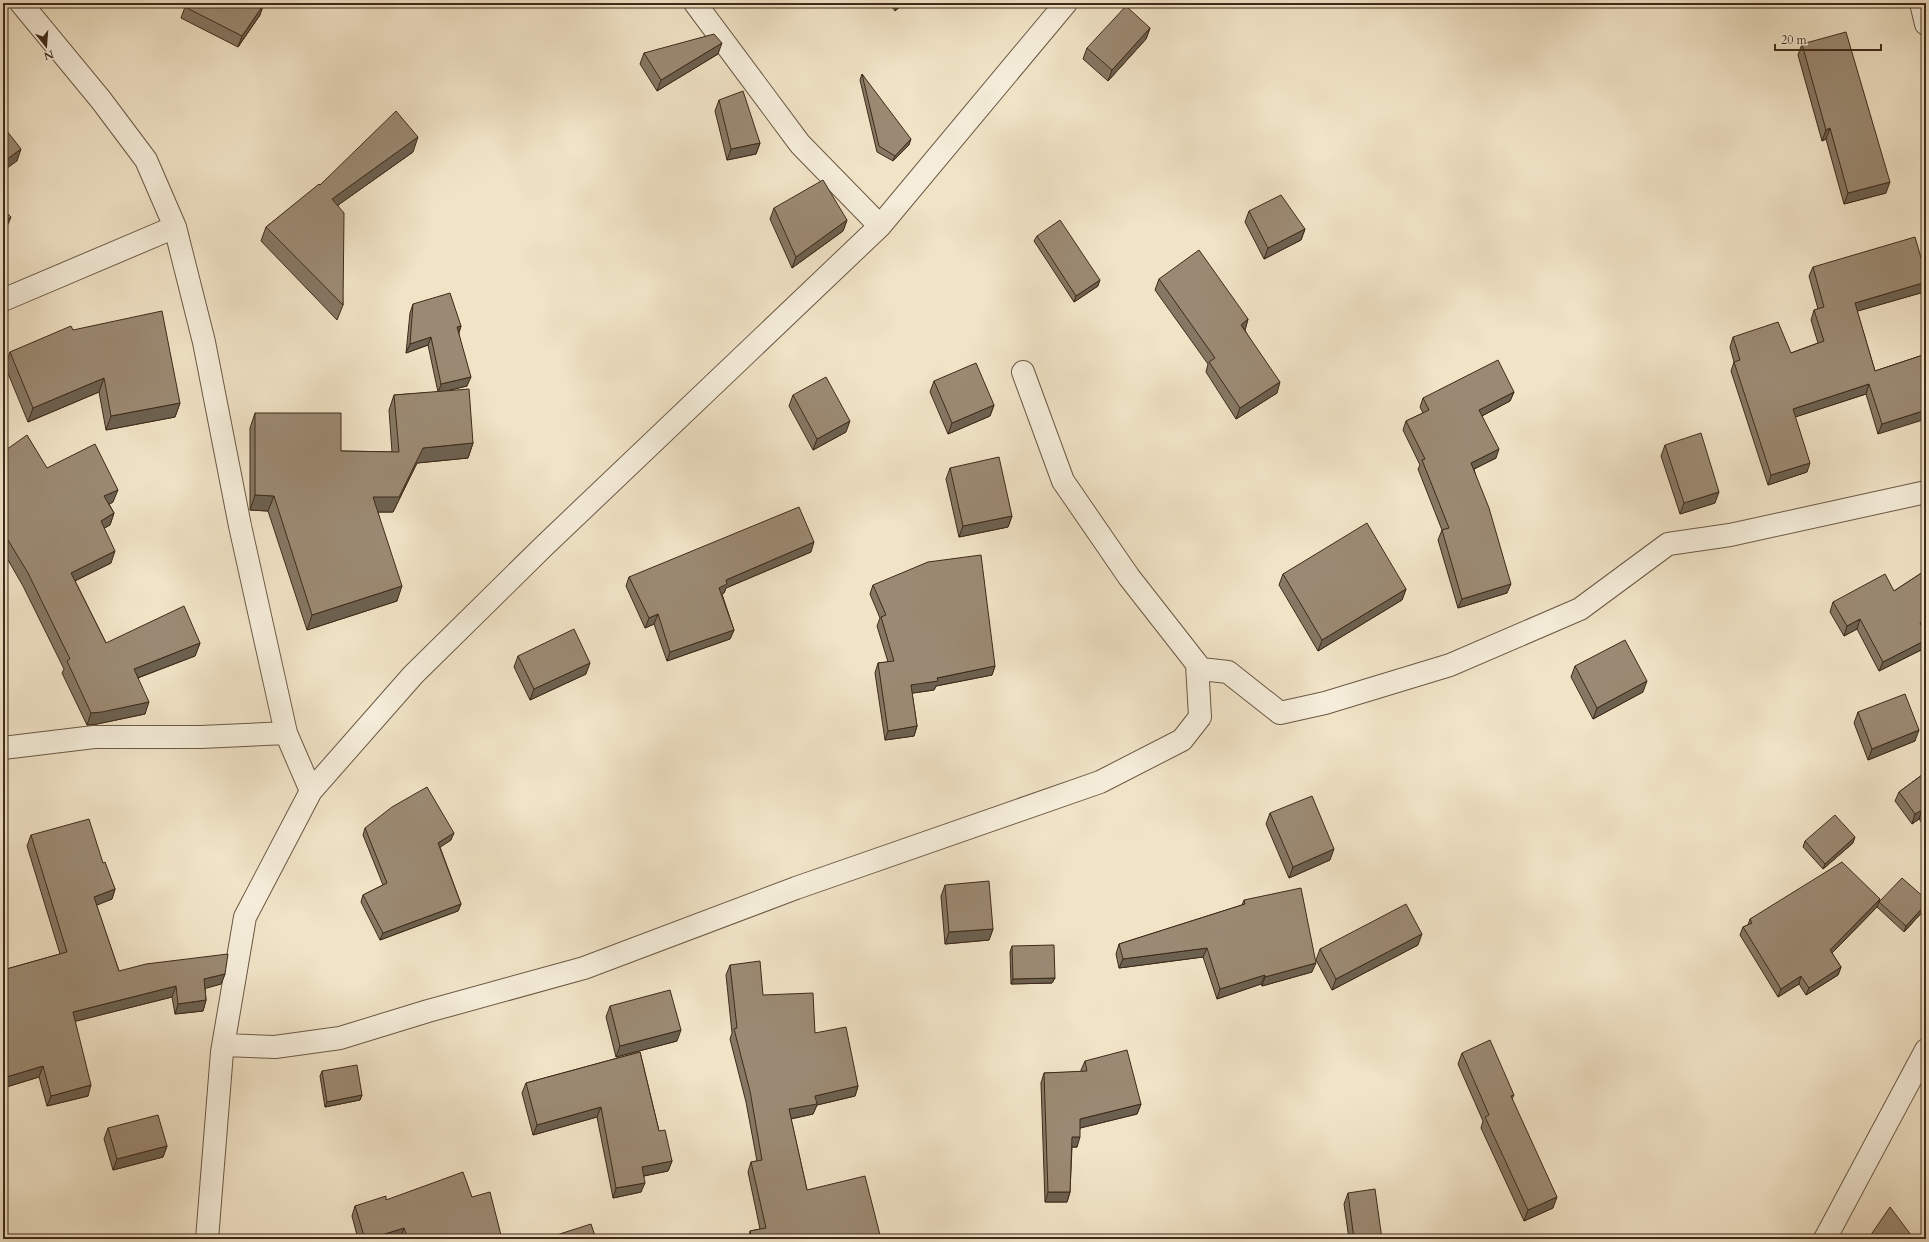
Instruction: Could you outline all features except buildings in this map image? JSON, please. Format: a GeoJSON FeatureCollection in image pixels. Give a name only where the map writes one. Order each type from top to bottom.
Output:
{"type":"FeatureCollection","features":[{"type":"Feature","properties":{"kind":"street"},"geometry":{"type":"LineString","coordinates":[[21,3],[101,100],[146,160],[175,227],[204,342],[240,526],[286,733],[311,791]]}},
{"type":"Feature","properties":{"kind":"street"},"geometry":{"type":"LineString","coordinates":[[695,3],[800,144],[880,226]]}},
{"type":"Feature","properties":{"kind":"street"},"geometry":{"type":"LineString","coordinates":[[207,1239],[222,1052],[245,917],[311,791],[413,675],[544,546],[880,226],[1066,3]]}},
{"type":"Feature","properties":{"kind":"street"},"geometry":{"type":"LineString","coordinates":[[1921,3],[1926,24]]}},
{"type":"Feature","properties":{"kind":"street"},"geometry":{"type":"LineString","coordinates":[[3,300],[175,227]]}},
{"type":"Feature","properties":{"kind":"street"},"geometry":{"type":"LineString","coordinates":[[1023,372],[1063,480],[1129,577],[1200,669],[1228,672],[1280,713],[1325,703],[1450,665],[1580,609],[1668,544],[1730,535],[1926,492]]}},
{"type":"Feature","properties":{"kind":"street"},"geometry":{"type":"LineString","coordinates":[[224,1045],[275,1047],[340,1038],[428,1011],[584,968],[796,888],[1100,782],[1182,740],[1200,717],[1196,664]]}},
{"type":"Feature","properties":{"kind":"street"},"geometry":{"type":"LineString","coordinates":[[3,748],[94,737],[201,738],[286,733]]}},
{"type":"Feature","properties":{"kind":"street"},"geometry":{"type":"LineString","coordinates":[[1825,1239],[1926,1050]]}}]}
